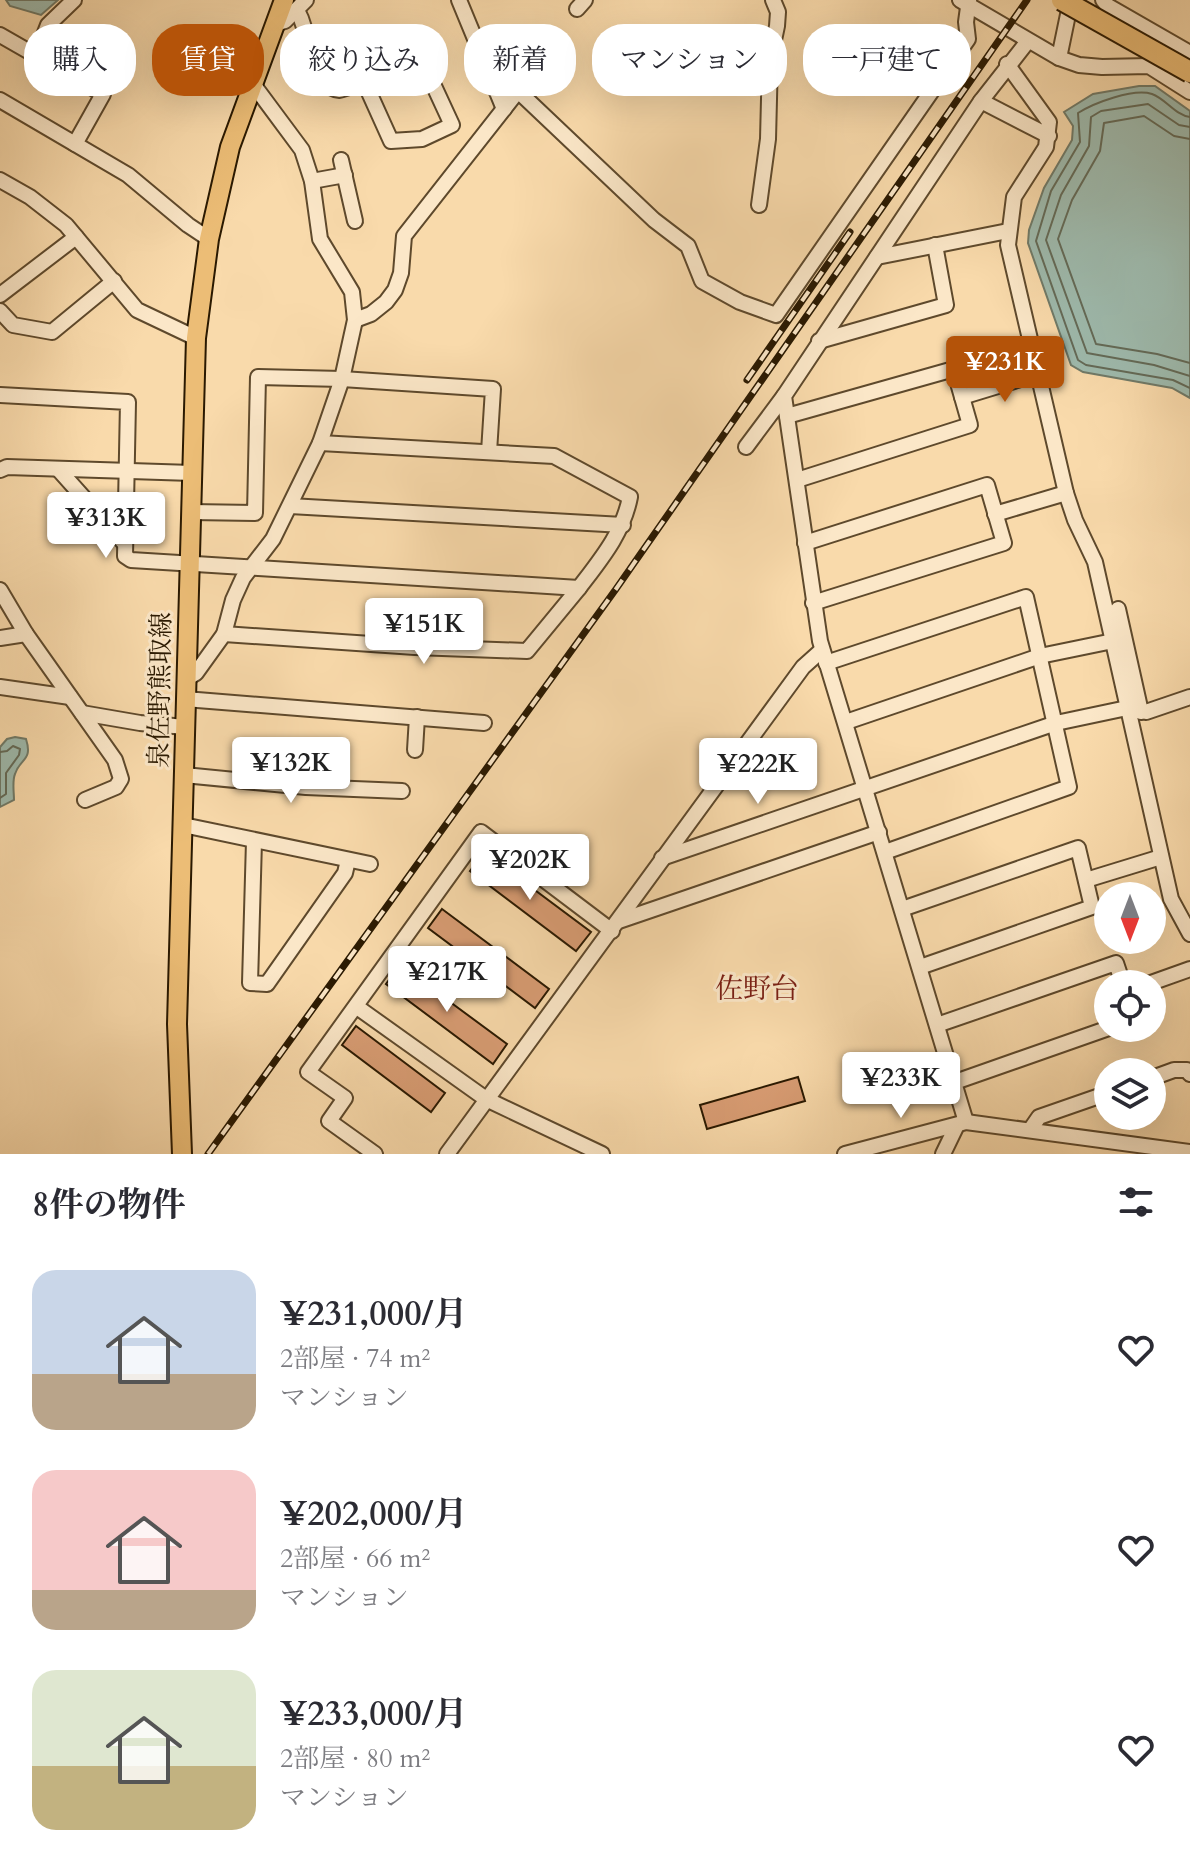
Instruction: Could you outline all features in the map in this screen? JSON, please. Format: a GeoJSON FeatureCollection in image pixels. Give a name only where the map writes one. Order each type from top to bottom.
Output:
{"type":"FeatureCollection","features":[{"type":"Feature","properties":{"kind":"highway"},"geometry":{"type":"LineString","coordinates":[[1062,0],[1190,72]]}},
{"type":"Feature","properties":{"kind":"main road","name":"泉佐野熊取線"},"geometry":{"type":"LineString","coordinates":[[264,54],[275,24],[296,3]]}},
{"type":"Feature","properties":{"kind":"main road","name":"泉佐野熊取線"},"geometry":{"type":"LineString","coordinates":[[182,1153],[177,1024],[196,338],[209,239],[230,147],[249,96]]}},
{"type":"Feature","properties":{"kind":"street"},"geometry":{"type":"LineString","coordinates":[[49,24],[74,0]]}},
{"type":"Feature","properties":{"kind":"street"},"geometry":{"type":"LineString","coordinates":[[459,0],[504,109]]}},
{"type":"Feature","properties":{"kind":"street"},"geometry":{"type":"LineString","coordinates":[[759,205],[768,139],[770,59],[777,26],[778,12],[774,0]]}},
{"type":"Feature","properties":{"kind":"street"},"geometry":{"type":"LineString","coordinates":[[1059,58],[1071,0]]}},
{"type":"Feature","properties":{"kind":"street"},"geometry":{"type":"LineString","coordinates":[[1103,0],[1108,6],[1190,53]]}},
{"type":"Feature","properties":{"kind":"street"},"geometry":{"type":"LineString","coordinates":[[966,2],[1059,58],[1079,65],[1149,66],[1190,92]]}},
{"type":"Feature","properties":{"kind":"street"},"geometry":{"type":"LineString","coordinates":[[355,320],[371,314],[395,290],[401,273],[404,236],[518,91],[654,220],[688,246],[702,281],[740,302],[776,315],[968,39],[966,2]]}},
{"type":"Feature","properties":{"kind":"street"},"geometry":{"type":"LineString","coordinates":[[296,3],[303,24]]}},
{"type":"Feature","properties":{"kind":"street"},"geometry":{"type":"LineString","coordinates":[[0,35],[24,49]]}},
{"type":"Feature","properties":{"kind":"street"},"geometry":{"type":"LineString","coordinates":[[746,447],[784,396],[981,101],[1028,41]]}},
{"type":"Feature","properties":{"kind":"street"},"geometry":{"type":"LineString","coordinates":[[414,56],[421,58],[452,125],[422,139],[391,141],[363,79],[414,56]]}},
{"type":"Feature","properties":{"kind":"street"},"geometry":{"type":"LineString","coordinates":[[1007,64],[1049,122],[1046,147],[1014,197],[1008,245],[1066,493],[1095,562],[1113,641],[1134,710]]}},
{"type":"Feature","properties":{"kind":"street"},"geometry":{"type":"LineString","coordinates":[[75,144],[102,96]]}},
{"type":"Feature","properties":{"kind":"street"},"geometry":{"type":"LineString","coordinates":[[186,679],[196,673],[224,634],[233,600],[243,578],[273,539],[320,443],[342,379],[355,320],[352,292],[320,239],[312,181],[302,150],[262,96]]}},
{"type":"Feature","properties":{"kind":"street"},"geometry":{"type":"LineString","coordinates":[[0,100],[128,175],[209,239]]}},
{"type":"Feature","properties":{"kind":"street"},"geometry":{"type":"LineString","coordinates":[[981,101],[1049,136]]}},
{"type":"Feature","properties":{"kind":"street"},"geometry":{"type":"LineString","coordinates":[[312,181],[343,167],[355,221]]}},
{"type":"Feature","properties":{"kind":"street"},"geometry":{"type":"LineString","coordinates":[[0,180],[30,197],[66,225],[137,310],[196,338]]}},
{"type":"Feature","properties":{"kind":"street"},"geometry":{"type":"LineString","coordinates":[[877,257],[1008,231]]}},
{"type":"Feature","properties":{"kind":"street"},"geometry":{"type":"LineString","coordinates":[[0,295],[76,237]]}},
{"type":"Feature","properties":{"kind":"street"},"geometry":{"type":"LineString","coordinates":[[819,341],[946,305],[935,245]]}},
{"type":"Feature","properties":{"kind":"street"},"geometry":{"type":"LineString","coordinates":[[0,311],[13,325],[52,332],[114,281]]}},
{"type":"Feature","properties":{"kind":"street"},"geometry":{"type":"LineString","coordinates":[[787,416],[954,369],[970,425],[797,480]]}},
{"type":"Feature","properties":{"kind":"street"},"geometry":{"type":"LineString","coordinates":[[962,397],[1037,374]]}},
{"type":"Feature","properties":{"kind":"street"},"geometry":{"type":"LineString","coordinates":[[191,512],[255,513],[258,377],[493,389],[489,452]]}},
{"type":"Feature","properties":{"kind":"street"},"geometry":{"type":"LineString","coordinates":[[0,395],[128,402],[125,556],[131,560],[251,570],[579,588]]}},
{"type":"Feature","properties":{"kind":"street"},"geometry":{"type":"LineString","coordinates":[[784,396],[813,603],[824,656],[955,1082],[961,1124],[943,1154]]}},
{"type":"Feature","properties":{"kind":"street"},"geometry":{"type":"LineString","coordinates":[[224,634],[527,651],[579,588],[623,525],[630,497],[554,456],[320,443]]}},
{"type":"Feature","properties":{"kind":"street"},"geometry":{"type":"LineString","coordinates":[[0,470],[7,467],[192,473]]}},
{"type":"Feature","properties":{"kind":"street"},"geometry":{"type":"LineString","coordinates":[[59,470],[125,544]]}},
{"type":"Feature","properties":{"kind":"street"},"geometry":{"type":"LineString","coordinates":[[805,543],[987,485],[1004,543],[813,603]]}},
{"type":"Feature","properties":{"kind":"street"},"geometry":{"type":"LineString","coordinates":[[995,514],[1066,493]]}},
{"type":"Feature","properties":{"kind":"street"},"geometry":{"type":"LineString","coordinates":[[290,506],[623,525]]}},
{"type":"Feature","properties":{"kind":"street"},"geometry":{"type":"LineString","coordinates":[[0,590],[26,634],[115,760],[121,779],[116,787],[85,800]]}},
{"type":"Feature","properties":{"kind":"street"},"geometry":{"type":"LineString","coordinates":[[447,1154],[803,667],[824,656],[1026,597],[1069,787],[885,852]]}},
{"type":"Feature","properties":{"kind":"street"},"geometry":{"type":"LineString","coordinates":[[1118,609],[1161,857],[1171,899],[1190,934]]}},
{"type":"Feature","properties":{"kind":"street"},"geometry":{"type":"LineString","coordinates":[[0,638],[26,634]]}},
{"type":"Feature","properties":{"kind":"street"},"geometry":{"type":"LineString","coordinates":[[846,722],[1040,656],[1113,641]]}},
{"type":"Feature","properties":{"kind":"street"},"geometry":{"type":"LineString","coordinates":[[0,687],[70,697]]}},
{"type":"Feature","properties":{"kind":"street"},"geometry":{"type":"LineString","coordinates":[[661,859],[1056,723],[1190,697]]}},
{"type":"Feature","properties":{"kind":"street"},"geometry":{"type":"LineString","coordinates":[[185,699],[484,723]]}},
{"type":"Feature","properties":{"kind":"street"},"geometry":{"type":"LineString","coordinates":[[82,713],[185,727]]}},
{"type":"Feature","properties":{"kind":"street"},"geometry":{"type":"LineString","coordinates":[[415,750],[417,717]]}},
{"type":"Feature","properties":{"kind":"street"},"geometry":{"type":"LineString","coordinates":[[184,775],[306,787],[402,791]]}},
{"type":"Feature","properties":{"kind":"street"},"geometry":{"type":"LineString","coordinates":[[183,825],[370,864]]}},
{"type":"Feature","properties":{"kind":"street"},"geometry":{"type":"LineString","coordinates":[[375,1154],[329,1121],[345,1098],[308,1072],[481,832],[615,926]]}},
{"type":"Feature","properties":{"kind":"street"},"geometry":{"type":"LineString","coordinates":[[615,926],[879,832]]}},
{"type":"Feature","properties":{"kind":"street"},"geometry":{"type":"LineString","coordinates":[[254,841],[250,983],[267,984],[345,873],[348,860]]}},
{"type":"Feature","properties":{"kind":"street"},"geometry":{"type":"LineString","coordinates":[[902,909],[1078,848],[1092,907],[920,967]]}},
{"type":"Feature","properties":{"kind":"street"},"geometry":{"type":"LineString","coordinates":[[1086,880],[1161,857]]}},
{"type":"Feature","properties":{"kind":"street"},"geometry":{"type":"LineString","coordinates":[[1096,970],[1116,963],[1118,970]]}},
{"type":"Feature","properties":{"kind":"street"},"geometry":{"type":"LineString","coordinates":[[1166,978],[1190,969]]}},
{"type":"Feature","properties":{"kind":"street"},"geometry":{"type":"LineString","coordinates":[[937,1025],[1094,971]]}},
{"type":"Feature","properties":{"kind":"street"},"geometry":{"type":"LineString","coordinates":[[357,1007],[486,1099],[602,1154]]}},
{"type":"Feature","properties":{"kind":"street"},"geometry":{"type":"LineString","coordinates":[[955,1082],[1094,1033]]}},
{"type":"Feature","properties":{"kind":"street"},"geometry":{"type":"LineString","coordinates":[[1166,1073],[1187,1070],[1190,1074]]}},
{"type":"Feature","properties":{"kind":"street"},"geometry":{"type":"LineString","coordinates":[[1030,1130],[1039,1117],[1094,1098]]}},
{"type":"Feature","properties":{"kind":"street"},"geometry":{"type":"LineString","coordinates":[[845,1154],[961,1124],[1030,1130],[1190,1152]]}},
{"type":"Feature","properties":{"kind":"water"},"geometry":{"type":"Polygon","coordinates":[[[6,0],[58,0],[41,15],[10,6],[6,0]]]}},
{"type":"Feature","properties":{"kind":"water"},"geometry":{"type":"Polygon","coordinates":[[[1155,86],[1190,111],[1190,398],[1172,388],[1083,372],[1071,365],[1028,243],[1029,230],[1044,188],[1072,140],[1073,126],[1064,112],[1093,94],[1155,86]]]}},
{"type":"Feature","properties":{"kind":"water"},"geometry":{"type":"Polygon","coordinates":[[[7,739],[26,739],[28,752],[14,777],[14,800],[0,807],[0,747],[7,739]]]}},
{"type":"Feature","properties":{"kind":"building"},"geometry":{"type":"Polygon","coordinates":[[[484,852],[591,932],[576,951],[470,871],[484,852]]]}},
{"type":"Feature","properties":{"kind":"building"},"geometry":{"type":"Polygon","coordinates":[[[442,909],[549,989],[535,1008],[428,928],[442,909]]]}},
{"type":"Feature","properties":{"kind":"building"},"geometry":{"type":"Polygon","coordinates":[[[400,965],[507,1044],[493,1064],[386,984],[400,965]]]}},
{"type":"Feature","properties":{"kind":"building"},"geometry":{"type":"Polygon","coordinates":[[[356,1026],[445,1093],[431,1112],[342,1045],[356,1026]]]}},
{"type":"Feature","properties":{"kind":"building"},"geometry":{"type":"Polygon","coordinates":[[[798,1077],[805,1101],[707,1129],[700,1105],[798,1077]]]}},
{"type":"Feature","properties":{"kind":"railway"},"geometry":{"type":"LineString","coordinates":[[208,1154],[616,589],[1027,0]]}},
{"type":"Feature","properties":{"kind":"railway"},"geometry":{"type":"LineString","coordinates":[[747,380],[850,232]]}},
{"type":"Feature","properties":{"kind":"district","name":"佐野台"},"geometry":{"type":"Point","coordinates":[757,989]}}]}
